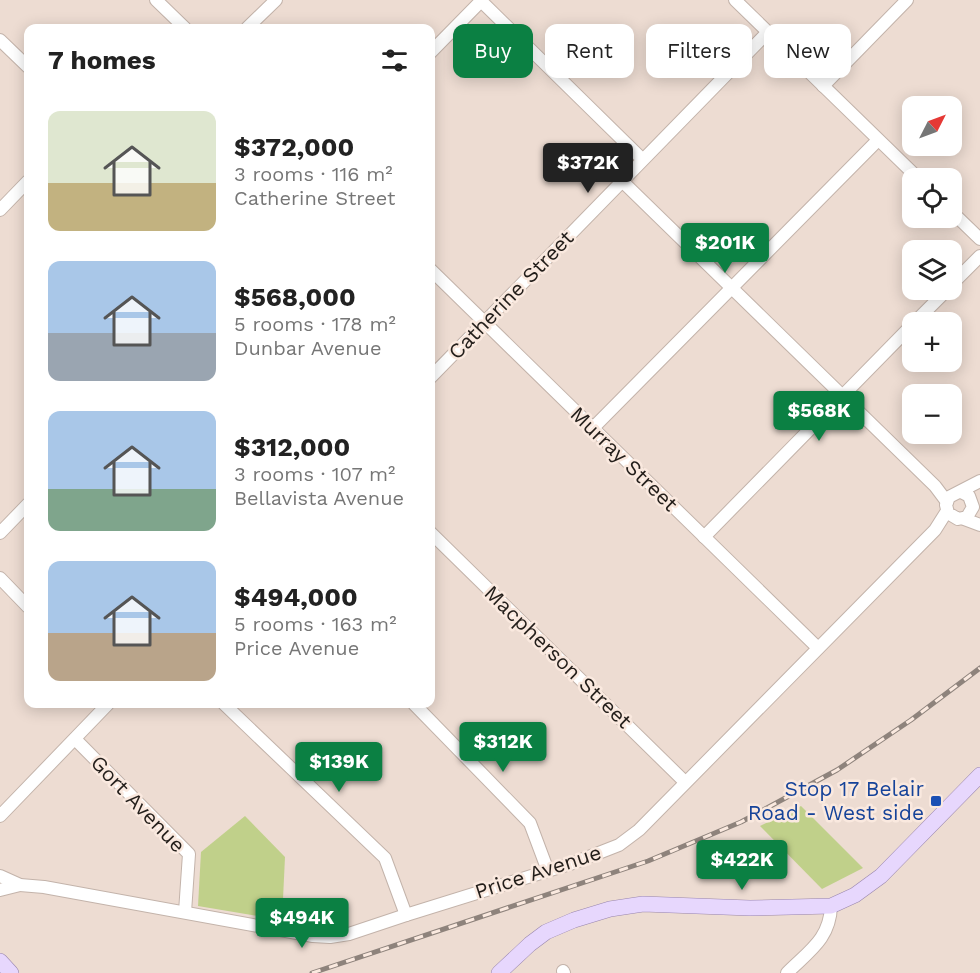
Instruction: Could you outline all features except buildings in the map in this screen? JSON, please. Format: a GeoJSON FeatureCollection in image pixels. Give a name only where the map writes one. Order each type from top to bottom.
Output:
{"type":"FeatureCollection","features":[{"type":"Feature","properties":{"kind":"main road"},"geometry":{"type":"LineString","coordinates":[[500,973],[546,932],[574,920],[610,909],[652,903],[750,908],[831,906],[855,895],[881,876],[980,775]]}},
{"type":"Feature","properties":{"kind":"main road"},"geometry":{"type":"LineString","coordinates":[[0,961],[11,973]]}},
{"type":"Feature","properties":{"kind":"street"},"geometry":{"type":"LineString","coordinates":[[156,0],[177,24]]}},
{"type":"Feature","properties":{"kind":"street"},"geometry":{"type":"LineString","coordinates":[[251,24],[276,0]]}},
{"type":"Feature","properties":{"kind":"street"},"geometry":{"type":"LineString","coordinates":[[435,48],[480,0],[642,159]]}},
{"type":"Feature","properties":{"kind":"street"},"geometry":{"type":"LineString","coordinates":[[735,0],[764,28]]}},
{"type":"Feature","properties":{"kind":"street"},"geometry":{"type":"LineString","coordinates":[[823,86],[907,0]]}},
{"type":"Feature","properties":{"kind":"street","name":"Catherine Street"},"geometry":{"type":"LineString","coordinates":[[435,373],[764,36]]}},
{"type":"Feature","properties":{"kind":"street"},"geometry":{"type":"LineString","coordinates":[[0,39],[24,64]]}},
{"type":"Feature","properties":{"kind":"street"},"geometry":{"type":"LineString","coordinates":[[815,78],[907,168]]}},
{"type":"Feature","properties":{"kind":"street"},"geometry":{"type":"LineString","coordinates":[[593,428],[878,140]]}},
{"type":"Feature","properties":{"kind":"street"},"geometry":{"type":"LineString","coordinates":[[622,181],[954,506],[980,525]]}},
{"type":"Feature","properties":{"kind":"street"},"geometry":{"type":"LineString","coordinates":[[0,210],[24,185]]}},
{"type":"Feature","properties":{"kind":"street"},"geometry":{"type":"LineString","coordinates":[[962,222],[980,239]]}},
{"type":"Feature","properties":{"kind":"street"},"geometry":{"type":"LineString","coordinates":[[962,274],[980,256]]}},
{"type":"Feature","properties":{"kind":"street","name":"Murray Street"},"geometry":{"type":"LineString","coordinates":[[435,274],[818,648]]}},
{"type":"Feature","properties":{"kind":"street"},"geometry":{"type":"LineString","coordinates":[[925,312],[937,300]]}},
{"type":"Feature","properties":{"kind":"street"},"geometry":{"type":"LineString","coordinates":[[704,537],[902,335]]}},
{"type":"Feature","properties":{"kind":"street","name":"Price Avenue"},"geometry":{"type":"LineString","coordinates":[[954,506],[970,514],[980,483]]}},
{"type":"Feature","properties":{"kind":"street","name":"Price Avenue"},"geometry":{"type":"LineString","coordinates":[[0,890],[20,885],[44,887],[330,937],[349,934],[548,871],[619,845],[639,830],[934,530],[954,506],[980,483]]}},
{"type":"Feature","properties":{"kind":"street"},"geometry":{"type":"LineString","coordinates":[[954,506],[969,496],[980,520]]}},
{"type":"Feature","properties":{"kind":"street"},"geometry":{"type":"LineString","coordinates":[[0,532],[24,508]]}},
{"type":"Feature","properties":{"kind":"street","name":"Macpherson Street"},"geometry":{"type":"LineString","coordinates":[[435,537],[685,782]]}},
{"type":"Feature","properties":{"kind":"street"},"geometry":{"type":"LineString","coordinates":[[0,578],[24,603]]}},
{"type":"Feature","properties":{"kind":"street"},"geometry":{"type":"LineString","coordinates":[[0,816],[104,708]]}},
{"type":"Feature","properties":{"kind":"street"},"geometry":{"type":"LineString","coordinates":[[228,708],[385,858],[406,915]]}},
{"type":"Feature","properties":{"kind":"street"},"geometry":{"type":"LineString","coordinates":[[418,708],[530,823],[548,871]]}},
{"type":"Feature","properties":{"kind":"street","name":"Gort Avenue"},"geometry":{"type":"LineString","coordinates":[[75,739],[189,854],[185,912]]}},
{"type":"Feature","properties":{"kind":"street","name":"Price Avenue"},"geometry":{"type":"LineString","coordinates":[[0,876],[20,885]]}},
{"type":"Feature","properties":{"kind":"street"},"geometry":{"type":"LineString","coordinates":[[787,973],[825,934],[830,920],[831,906]]}},
{"type":"Feature","properties":{"kind":"green space"},"geometry":{"type":"Polygon","coordinates":[[[801,806],[863,868],[822,889],[760,826],[801,806]]]}},
{"type":"Feature","properties":{"kind":"green space"},"geometry":{"type":"Polygon","coordinates":[[[245,816],[285,857],[282,920],[198,906],[201,852],[245,816]]]}},
{"type":"Feature","properties":{"kind":"railway"},"geometry":{"type":"LineString","coordinates":[[312,973],[648,861],[741,822],[837,770],[911,720],[980,668]]}},
{"type":"Feature","properties":{"kind":"place","name":"Stop 17 Belair Road - West side"},"geometry":{"type":"Point","coordinates":[936,801]}}]}
